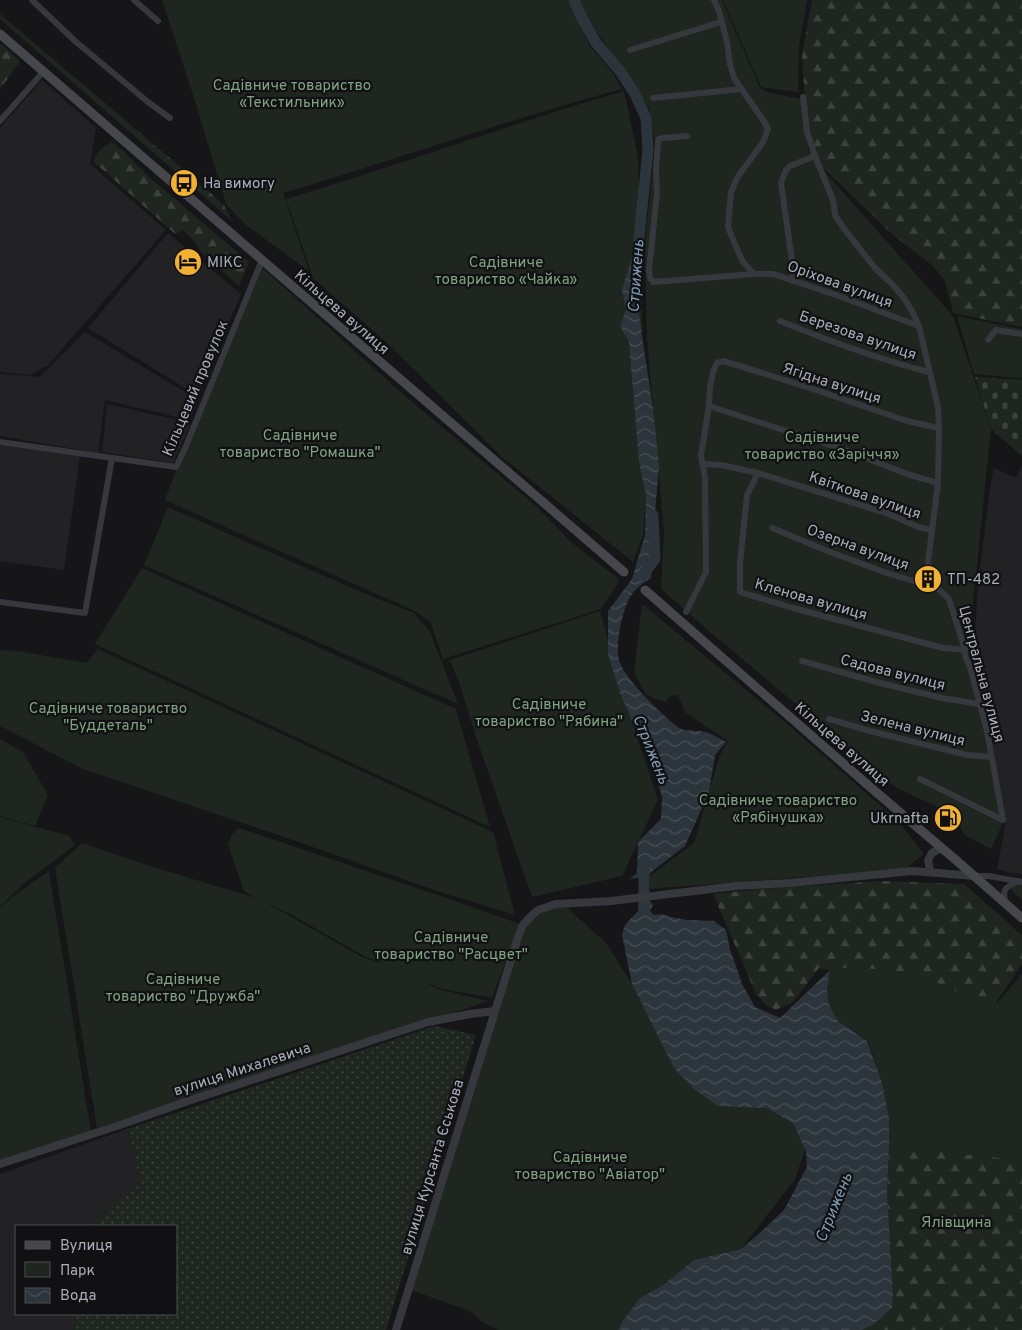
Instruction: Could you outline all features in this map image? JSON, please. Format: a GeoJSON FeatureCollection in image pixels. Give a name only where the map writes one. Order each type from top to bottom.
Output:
{"type":"FeatureCollection","features":[{"type":"Feature","properties":{"kind":"main road","name":"Кільцева вулиця"},"geometry":{"type":"LineString","coordinates":[[0,34],[624,572]]}},
{"type":"Feature","properties":{"kind":"main road","name":"Кільцева вулиця"},"geometry":{"type":"LineString","coordinates":[[645,590],[1022,918]]}},
{"type":"Feature","properties":{"kind":"street"},"geometry":{"type":"LineString","coordinates":[[32,0],[75,41],[170,118]]}},
{"type":"Feature","properties":{"kind":"street"},"geometry":{"type":"LineString","coordinates":[[134,0],[158,21]]}},
{"type":"Feature","properties":{"kind":"street"},"geometry":{"type":"LineString","coordinates":[[714,0],[719,11],[727,42],[734,78],[768,129],[763,142],[737,178],[731,192],[728,227],[743,262],[754,274]]}},
{"type":"Feature","properties":{"kind":"street"},"geometry":{"type":"LineString","coordinates":[[630,50],[721,22]]}},
{"type":"Feature","properties":{"kind":"street"},"geometry":{"type":"LineString","coordinates":[[0,120],[43,72]]}},
{"type":"Feature","properties":{"kind":"street"},"geometry":{"type":"LineString","coordinates":[[653,98],[742,89]]}},
{"type":"Feature","properties":{"kind":"street","name":"Центральна вулиця"},"geometry":{"type":"LineString","coordinates":[[803,97],[807,132],[833,200],[835,215],[875,268],[904,298],[919,326],[938,407],[939,428],[938,482],[928,562],[936,587],[949,599],[965,650],[965,656],[970,667],[987,731],[1003,820],[920,778]]}},
{"type":"Feature","properties":{"kind":"street","name":"Оріхова вулиця"},"geometry":{"type":"LineString","coordinates":[[687,136],[663,138],[659,139],[658,142],[657,194],[649,270],[650,278],[653,282],[774,274],[919,326]]}},
{"type":"Feature","properties":{"kind":"street"},"geometry":{"type":"LineString","coordinates":[[793,281],[791,252],[781,183],[786,170],[790,166],[815,156]]}},
{"type":"Feature","properties":{"kind":"street","name":"Кільцевий провулок"},"geometry":{"type":"LineString","coordinates":[[0,442],[176,467],[262,260]]}},
{"type":"Feature","properties":{"kind":"street","name":"Березова вулиця"},"geometry":{"type":"LineString","coordinates":[[780,321],[839,345],[929,372]]}},
{"type":"Feature","properties":{"kind":"street"},"geometry":{"type":"LineString","coordinates":[[988,340],[996,330],[1022,334]]}},
{"type":"Feature","properties":{"kind":"street","name":"Ягідна вулиця"},"geometry":{"type":"LineString","coordinates":[[709,406],[713,372],[718,364],[723,361],[906,421],[939,428]]}},
{"type":"Feature","properties":{"kind":"street"},"geometry":{"type":"LineString","coordinates":[[686,612],[706,572],[704,478],[701,454],[709,406],[845,450],[907,474],[938,482]]}},
{"type":"Feature","properties":{"kind":"street"},"geometry":{"type":"LineString","coordinates":[[0,602],[85,613],[112,458]]}},
{"type":"Feature","properties":{"kind":"street","name":"Квіткова вулиця"},"geometry":{"type":"LineString","coordinates":[[703,464],[721,465],[758,473],[889,514],[918,528],[932,530]]}},
{"type":"Feature","properties":{"kind":"street","name":"Кленова вулиця"},"geometry":{"type":"LineString","coordinates":[[758,473],[747,495],[740,563],[740,592],[943,648],[965,650]]}},
{"type":"Feature","properties":{"kind":"street","name":"Озерна вулиця"},"geometry":{"type":"LineString","coordinates":[[772,528],[879,570],[936,587]]}},
{"type":"Feature","properties":{"kind":"street","name":"Садова вулиця"},"geometry":{"type":"LineString","coordinates":[[802,661],[933,696],[979,704]]}},
{"type":"Feature","properties":{"kind":"street","name":"Зелена вулиця"},"geometry":{"type":"LineString","coordinates":[[829,719],[967,755],[991,757]]}},
{"type":"Feature","properties":{"kind":"street"},"geometry":{"type":"LineString","coordinates":[[913,871],[928,860],[932,853],[942,848]]}},
{"type":"Feature","properties":{"kind":"street"},"geometry":{"type":"LineString","coordinates":[[928,860],[931,872]]}},
{"type":"Feature","properties":{"kind":"street","name":"вулиця Курсанта Єськова"},"geometry":{"type":"LineString","coordinates":[[396,1330],[494,1011],[523,925],[538,910],[556,904],[611,901],[736,886],[790,883],[913,871],[974,876]]}},
{"type":"Feature","properties":{"kind":"street"},"geometry":{"type":"LineString","coordinates":[[974,876],[990,876],[1021,881]]}},
{"type":"Feature","properties":{"kind":"street"},"geometry":{"type":"LineString","coordinates":[[1010,908],[1006,904],[1004,892],[1007,886],[1021,881]]}},
{"type":"Feature","properties":{"kind":"street","name":"вулиця Михалевича"},"geometry":{"type":"LineString","coordinates":[[0,1164],[428,1022],[494,1011]]}},
{"type":"Feature","properties":{"kind":"shaded area"},"geometry":{"type":"Polygon","coordinates":[[[42,80],[96,128],[90,164],[166,230],[48,365],[30,375],[0,372],[0,128],[42,80]]]}},
{"type":"Feature","properties":{"kind":"shaded area"},"geometry":{"type":"Polygon","coordinates":[[[168,233],[241,294],[198,396],[88,328],[168,233]]]}},
{"type":"Feature","properties":{"kind":"shaded area"},"geometry":{"type":"Polygon","coordinates":[[[85,332],[198,400],[190,420],[105,400],[98,453],[0,436],[0,374],[40,377],[85,332]]]}},
{"type":"Feature","properties":{"kind":"shaded area"},"geometry":{"type":"Polygon","coordinates":[[[107,404],[191,423],[173,463],[102,452],[107,404]]]}},
{"type":"Feature","properties":{"kind":"shaded area"},"geometry":{"type":"Polygon","coordinates":[[[0,445],[80,456],[64,570],[0,561],[0,445]]]}},
{"type":"Feature","properties":{"kind":"shaded area"},"geometry":{"type":"Polygon","coordinates":[[[1022,465],[1022,874],[997,869],[1006,821],[973,667],[978,584],[994,468],[1016,478],[1022,465]]]}},
{"type":"Feature","properties":{"kind":"shaded area"},"geometry":{"type":"Polygon","coordinates":[[[127,1129],[141,1183],[96,1220],[94,1225],[15,1225],[15,1315],[77,1315],[73,1330],[0,1330],[0,1174],[127,1129]]]}},
{"type":"Feature","properties":{"kind":"green space","name":"Садівниче товариство «Текстильник»"},"geometry":{"type":"Polygon","coordinates":[[[162,0],[570,0],[589,45],[613,73],[622,89],[537,113],[283,193],[309,271],[246,225],[226,204],[162,0]]]}},
{"type":"Feature","properties":{"kind":"green space","name":"Садівниче товариство «Заріччя»"},"geometry":{"type":"Polygon","coordinates":[[[579,0],[722,0],[760,88],[770,93],[801,99],[809,154],[953,316],[991,429],[972,613],[972,667],[1004,820],[991,849],[964,835],[956,816],[895,787],[661,589],[664,532],[647,338],[645,243],[655,148],[650,110],[583,12],[579,0]]]}},
{"type":"Feature","properties":{"kind":"green space"},"geometry":{"type":"Polygon","coordinates":[[[723,0],[807,0],[799,46],[798,92],[761,87],[723,0]]]}},
{"type":"Feature","properties":{"kind":"green space"},"geometry":{"type":"Polygon","coordinates":[[[812,0],[1022,0],[1022,327],[953,313],[945,280],[931,264],[894,236],[809,154],[802,55],[812,0]]]}},
{"type":"Feature","properties":{"kind":"green space"},"geometry":{"type":"Polygon","coordinates":[[[0,14],[224,205],[232,221],[0,19],[0,14]]]}},
{"type":"Feature","properties":{"kind":"green space"},"geometry":{"type":"Polygon","coordinates":[[[0,43],[20,61],[0,89],[0,43]]]}},
{"type":"Feature","properties":{"kind":"green space","name":"Садівниче товариство «Чайка»"},"geometry":{"type":"Polygon","coordinates":[[[624,91],[638,156],[646,495],[643,535],[633,562],[502,457],[386,342],[313,278],[286,199],[624,91]]]}},
{"type":"Feature","properties":{"kind":"green space"},"geometry":{"type":"Polygon","coordinates":[[[112,142],[148,176],[249,262],[239,286],[202,253],[183,230],[175,234],[93,161],[100,150],[112,142]]]}},
{"type":"Feature","properties":{"kind":"green space","name":"Садівниче товариство \"Ромашка\""},"geometry":{"type":"Polygon","coordinates":[[[258,264],[398,390],[537,507],[572,543],[620,580],[601,609],[443,659],[431,623],[417,612],[165,500],[207,387],[258,264]]]}},
{"type":"Feature","properties":{"kind":"green space"},"geometry":{"type":"Polygon","coordinates":[[[957,316],[1022,329],[1022,378],[974,374],[957,316]]]}},
{"type":"Feature","properties":{"kind":"green space"},"geometry":{"type":"Polygon","coordinates":[[[975,377],[1022,380],[1022,456],[991,429],[975,377]]]}},
{"type":"Feature","properties":{"kind":"green space"},"geometry":{"type":"Polygon","coordinates":[[[168,507],[366,594],[414,613],[430,632],[458,704],[144,565],[168,507]]]}},
{"type":"Feature","properties":{"kind":"green space"},"geometry":{"type":"Polygon","coordinates":[[[142,568],[456,709],[490,827],[95,644],[142,568]]]}},
{"type":"Feature","properties":{"kind":"green space","name":"Садівниче товариство «Рябінушка»"},"geometry":{"type":"Polygon","coordinates":[[[642,604],[786,723],[898,821],[924,854],[905,869],[650,889],[650,876],[694,843],[720,755],[728,741],[685,712],[678,695],[670,696],[665,702],[646,695],[634,672],[642,604]]]}},
{"type":"Feature","properties":{"kind":"green space","name":"Садівниче товариство \"Рябина\""},"geometry":{"type":"Polygon","coordinates":[[[600,611],[627,707],[658,800],[622,876],[532,897],[450,660],[600,611]]]}},
{"type":"Feature","properties":{"kind":"green space","name":"Садівниче товариство \"Буддеталь\""},"geometry":{"type":"Polygon","coordinates":[[[98,649],[493,832],[515,915],[434,890],[83,769],[0,726],[0,650],[18,651],[86,663],[98,649]]]}},
{"type":"Feature","properties":{"kind":"green space"},"geometry":{"type":"Polygon","coordinates":[[[0,739],[23,752],[48,795],[35,826],[0,816],[0,739]]]}},
{"type":"Feature","properties":{"kind":"green space"},"geometry":{"type":"Polygon","coordinates":[[[0,817],[69,836],[75,845],[23,884],[0,907],[0,817]]]}},
{"type":"Feature","properties":{"kind":"green space","name":"Садівниче товариство \"Дружба\""},"geometry":{"type":"Polygon","coordinates":[[[239,828],[520,924],[492,998],[439,988],[423,981],[438,989],[488,1001],[398,1032],[97,1128],[55,868],[82,843],[159,869],[257,898],[244,891],[228,845],[232,834],[239,828]],[[263,901],[362,957],[391,967],[366,957],[292,915],[263,901]]]}},
{"type":"Feature","properties":{"kind":"green space"},"geometry":{"type":"Polygon","coordinates":[[[49,871],[91,1132],[0,1161],[0,908],[49,871]]]}},
{"type":"Feature","properties":{"kind":"green space"},"geometry":{"type":"Polygon","coordinates":[[[880,881],[964,884],[1022,935],[1022,964],[991,1010],[819,968],[793,1002],[776,1010],[767,1006],[756,994],[713,894],[880,881]]]}},
{"type":"Feature","properties":{"kind":"green space"},"geometry":{"type":"Polygon","coordinates":[[[1022,882],[1022,900],[1007,886],[1022,882]]]}},
{"type":"Feature","properties":{"kind":"green space","name":"Садівниче товариство \"Авіатор\""},"geometry":{"type":"Polygon","coordinates":[[[563,904],[607,944],[678,1058],[788,1111],[808,1142],[795,1179],[741,1249],[694,1260],[663,1285],[640,1298],[618,1330],[499,1330],[482,1322],[470,1311],[408,1289],[514,952],[531,916],[563,904]]]}},
{"type":"Feature","properties":{"kind":"green space"},"geometry":{"type":"Polygon","coordinates":[[[851,967],[910,972],[947,987],[991,1010],[1022,974],[1022,1160],[889,1147],[889,1118],[868,1041],[838,1021],[829,1005],[827,990],[830,970],[851,967]]]}},
{"type":"Feature","properties":{"kind":"green space"},"geometry":{"type":"Polygon","coordinates":[[[434,1026],[476,1035],[386,1330],[73,1330],[77,1315],[178,1315],[178,1225],[94,1225],[96,1220],[141,1183],[127,1129],[434,1026]]]}},
{"type":"Feature","properties":{"kind":"green space","name":"Ялівщина"},"geometry":{"type":"Polygon","coordinates":[[[889,1147],[1022,1160],[1022,1330],[860,1330],[871,1326],[892,1308],[893,1294],[887,1193],[889,1147]]]}},
{"type":"Feature","properties":{"kind":"water"},"geometry":{"type":"Polygon","coordinates":[[[640,231],[634,281],[654,416],[659,466],[651,578],[631,595],[626,605],[621,621],[618,656],[624,670],[637,688],[664,716],[679,728],[705,732],[726,742],[715,755],[709,792],[685,846],[646,876],[630,879],[637,873],[638,842],[661,819],[662,797],[656,776],[620,693],[608,654],[608,611],[632,579],[645,535],[646,495],[639,461],[629,342],[620,326],[626,310],[622,290],[640,231]]]}},
{"type":"Feature","properties":{"kind":"water"},"geometry":{"type":"Polygon","coordinates":[[[884,558],[893,559],[902,565],[903,568],[899,571],[884,564],[884,558]]]}},
{"type":"Feature","properties":{"kind":"water"},"geometry":{"type":"Polygon","coordinates":[[[650,901],[653,905],[650,911],[654,915],[663,914],[687,920],[714,921],[726,930],[730,949],[742,984],[755,1007],[780,1018],[830,970],[827,990],[829,1005],[838,1021],[867,1041],[882,1083],[889,1118],[887,1193],[893,1294],[892,1308],[871,1326],[860,1330],[618,1330],[640,1298],[663,1285],[694,1260],[741,1249],[784,1210],[807,1167],[806,1151],[793,1123],[767,1108],[718,1106],[694,1089],[674,1068],[632,984],[622,935],[625,925],[638,911],[639,902],[650,901]]]}},
{"type":"Feature","properties":{"kind":"waterway","name":"Стрижень"},"geometry":{"type":"LineString","coordinates":[[574,0],[596,43],[620,71],[635,94],[646,118],[648,150],[638,247]]}},
{"type":"Feature","properties":{"kind":"waterway","name":"Стрижень"},"geometry":{"type":"LineString","coordinates":[[643,575],[655,559],[653,515]]}},
{"type":"Feature","properties":{"kind":"waterway","name":"Стрижень"},"geometry":{"type":"LineString","coordinates":[[644,863],[644,909]]}},
{"type":"Feature","properties":{"kind":"place","name":"На вимогу"},"geometry":{"type":"Point","coordinates":[184,183]}},
{"type":"Feature","properties":{"kind":"place","name":"МІКС"},"geometry":{"type":"Point","coordinates":[188,262]}},
{"type":"Feature","properties":{"kind":"place","name":"ТП-482"},"geometry":{"type":"Point","coordinates":[928,579]}},
{"type":"Feature","properties":{"kind":"place","name":"Ukrnafta"},"geometry":{"type":"Point","coordinates":[948,818]}},
{"type":"Feature","properties":{"kind":"park label","name":"Садівниче товариство \"Расцвет\""},"geometry":{"type":"Point","coordinates":[451,946]}}]}
